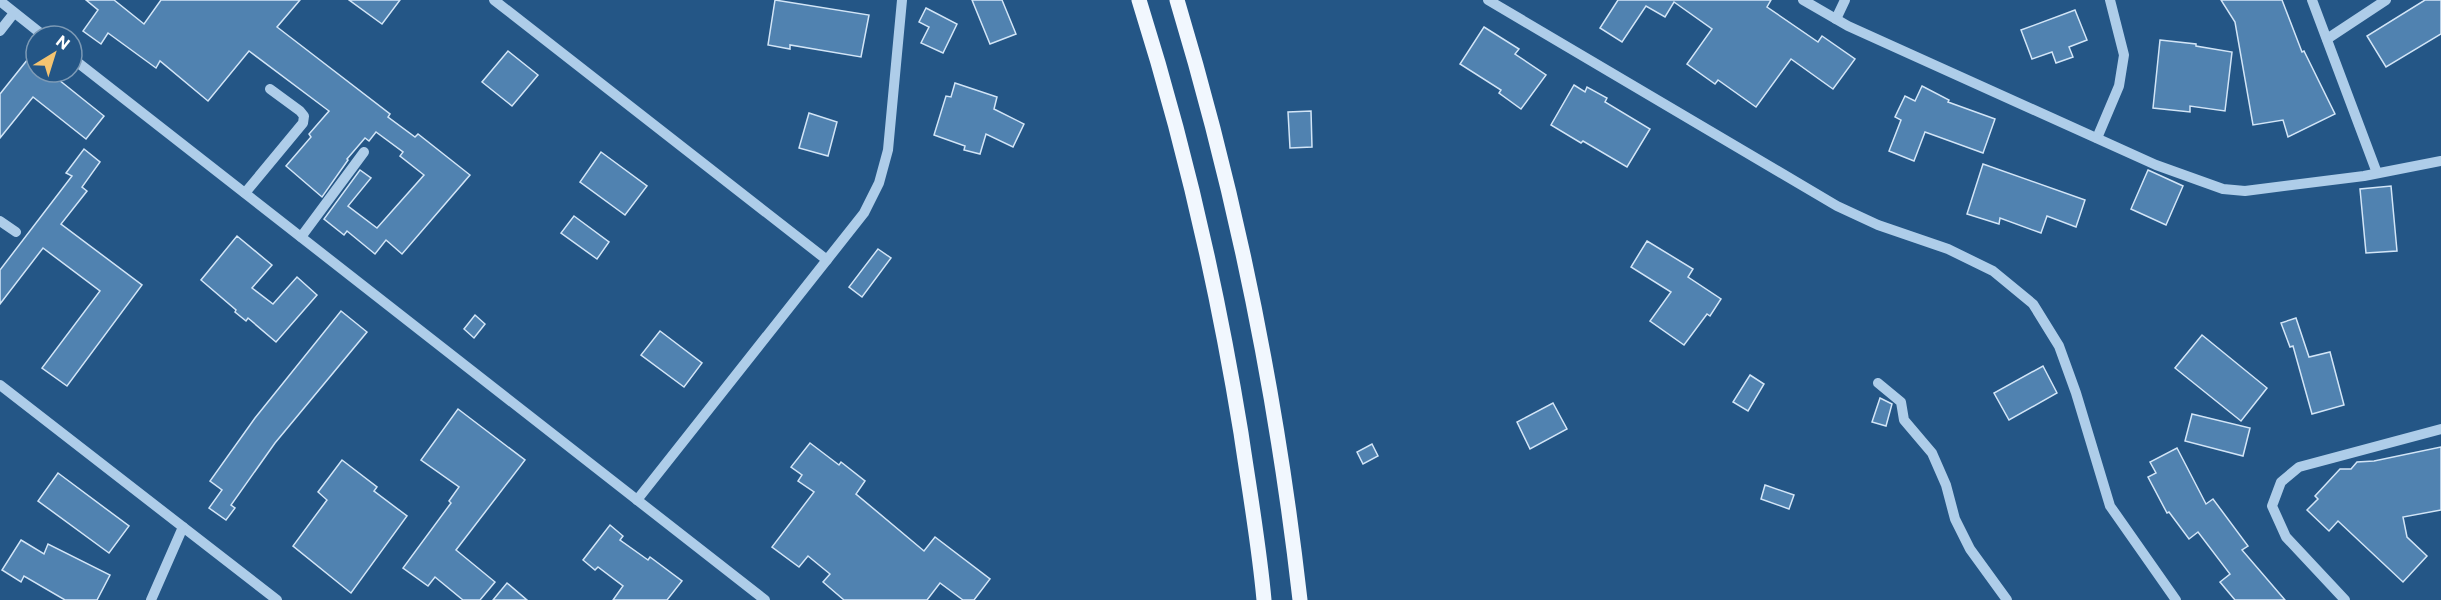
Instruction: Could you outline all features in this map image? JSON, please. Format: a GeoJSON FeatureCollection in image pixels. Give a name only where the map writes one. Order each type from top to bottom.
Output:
{"type":"FeatureCollection","features":[{"type":"Feature","properties":{"kind":"main road"},"geometry":{"type":"LineString","coordinates":[[1138,0],[1159,64],[1196,199],[1224,332],[1247,473],[1264,600]]}},
{"type":"Feature","properties":{"kind":"main road"},"geometry":{"type":"LineString","coordinates":[[1177,0],[1204,89],[1265,356],[1293,536],[1300,600]]}},
{"type":"Feature","properties":{"kind":"street"},"geometry":{"type":"LineString","coordinates":[[494,0],[827,260]]}},
{"type":"Feature","properties":{"kind":"street"},"geometry":{"type":"LineString","coordinates":[[637,500],[864,213],[879,183],[888,150],[902,0]]}},
{"type":"Feature","properties":{"kind":"street"},"geometry":{"type":"LineString","coordinates":[[1488,0],[1837,206],[1878,225],[1948,249],[1993,271],[2033,304],[2059,346],[2076,393],[2110,506],[2176,600]]}},
{"type":"Feature","properties":{"kind":"street"},"geometry":{"type":"LineString","coordinates":[[1803,0],[1836,19],[2156,165],[2223,189],[2245,191],[2377,173],[2441,161]]}},
{"type":"Feature","properties":{"kind":"street"},"geometry":{"type":"LineString","coordinates":[[1836,19],[1845,0]]}},
{"type":"Feature","properties":{"kind":"street"},"geometry":{"type":"LineString","coordinates":[[2097,138],[2119,86],[2124,55],[2110,0]]}},
{"type":"Feature","properties":{"kind":"street"},"geometry":{"type":"LineString","coordinates":[[2312,0],[2377,173]]}},
{"type":"Feature","properties":{"kind":"street"},"geometry":{"type":"LineString","coordinates":[[2327,39],[2386,0]]}},
{"type":"Feature","properties":{"kind":"street"},"geometry":{"type":"LineString","coordinates":[[0,2],[28,24]]}},
{"type":"Feature","properties":{"kind":"street"},"geometry":{"type":"LineString","coordinates":[[0,31],[14,13]]}},
{"type":"Feature","properties":{"kind":"street"},"geometry":{"type":"LineString","coordinates":[[84,67],[765,600]]}},
{"type":"Feature","properties":{"kind":"street"},"geometry":{"type":"LineString","coordinates":[[245,193],[303,123],[304,116],[300,111],[270,89]]}},
{"type":"Feature","properties":{"kind":"street"},"geometry":{"type":"LineString","coordinates":[[301,237],[364,152]]}},
{"type":"Feature","properties":{"kind":"street"},"geometry":{"type":"LineString","coordinates":[[0,221],[16,232]]}},
{"type":"Feature","properties":{"kind":"street"},"geometry":{"type":"LineString","coordinates":[[1878,383],[1900,402],[1904,420],[1932,453],[1946,485],[1955,519],[1970,549],[2007,600]]}},
{"type":"Feature","properties":{"kind":"street"},"geometry":{"type":"LineString","coordinates":[[0,384],[277,600]]}},
{"type":"Feature","properties":{"kind":"street"},"geometry":{"type":"LineString","coordinates":[[2345,600],[2286,537],[2272,506],[2281,482],[2299,467],[2441,429]]}},
{"type":"Feature","properties":{"kind":"street"},"geometry":{"type":"LineString","coordinates":[[151,600],[183,527]]}},
{"type":"Feature","properties":{"kind":"building"},"geometry":{"type":"Polygon","coordinates":[[[86,0],[114,0],[144,24],[161,0],[300,0],[277,27],[390,114],[388,117],[415,137],[418,134],[470,175],[402,254],[386,240],[375,254],[347,231],[344,235],[324,219],[360,170],[371,178],[348,206],[377,228],[424,175],[400,156],[403,152],[376,132],[369,141],[365,138],[347,159],[322,197],[286,166],[311,137],[309,134],[329,111],[249,51],[208,101],[160,61],[156,68],[108,33],[101,44],[84,32],[98,10],[86,0]]]}},
{"type":"Feature","properties":{"kind":"building"},"geometry":{"type":"Polygon","coordinates":[[[349,0],[400,0],[382,24],[349,0]]]}},
{"type":"Feature","properties":{"kind":"building"},"geometry":{"type":"Polygon","coordinates":[[[775,0],[869,15],[861,57],[790,45],[790,49],[768,45],[775,0]]]}},
{"type":"Feature","properties":{"kind":"building"},"geometry":{"type":"Polygon","coordinates":[[[972,0],[1002,0],[1016,34],[990,44],[972,0]]]}},
{"type":"Feature","properties":{"kind":"building"},"geometry":{"type":"Polygon","coordinates":[[[1618,0],[1771,0],[1767,7],[1818,42],[1822,36],[1855,59],[1833,89],[1791,59],[1756,107],[1718,80],[1715,84],[1687,64],[1712,29],[1674,2],[1665,17],[1646,6],[1622,42],[1600,28],[1618,0]]]}},
{"type":"Feature","properties":{"kind":"building"},"geometry":{"type":"Polygon","coordinates":[[[2221,0],[2282,0],[2302,52],[2304,51],[2335,114],[2288,137],[2283,120],[2253,125],[2235,22],[2221,0]]]}},
{"type":"Feature","properties":{"kind":"building"},"geometry":{"type":"Polygon","coordinates":[[[2425,0],[2441,0],[2441,34],[2386,67],[2367,36],[2425,0]]]}},
{"type":"Feature","properties":{"kind":"building"},"geometry":{"type":"Polygon","coordinates":[[[926,8],[957,24],[943,53],[921,43],[929,27],[919,22],[926,8]]]}},
{"type":"Feature","properties":{"kind":"building"},"geometry":{"type":"Polygon","coordinates":[[[2075,10],[2087,40],[2069,47],[2073,57],[2056,63],[2052,52],[2032,59],[2021,30],[2075,10]]]}},
{"type":"Feature","properties":{"kind":"building"},"geometry":{"type":"Polygon","coordinates":[[[1484,27],[1519,49],[1515,54],[1546,75],[1521,109],[1499,93],[1501,90],[1460,64],[1484,27]]]}},
{"type":"Feature","properties":{"kind":"building"},"geometry":{"type":"Polygon","coordinates":[[[2160,40],[2196,44],[2196,46],[2232,52],[2225,111],[2190,106],[2190,112],[2153,108],[2160,40]]]}},
{"type":"Feature","properties":{"kind":"building"},"geometry":{"type":"Polygon","coordinates":[[[508,51],[538,75],[512,106],[482,82],[508,51]]]}},
{"type":"Feature","properties":{"kind":"building"},"geometry":{"type":"Polygon","coordinates":[[[24,64],[24,84],[64,84],[104,116],[86,139],[33,97],[0,138],[0,94],[24,64]]]}},
{"type":"Feature","properties":{"kind":"building"},"geometry":{"type":"Polygon","coordinates":[[[955,83],[997,97],[994,109],[1024,124],[1013,147],[986,134],[980,154],[964,150],[965,146],[934,135],[946,96],[951,97],[955,83]]]}},
{"type":"Feature","properties":{"kind":"building"},"geometry":{"type":"Polygon","coordinates":[[[1574,85],[1585,92],[1587,87],[1607,98],[1605,102],[1650,129],[1627,167],[1551,125],[1574,85]]]}},
{"type":"Feature","properties":{"kind":"building"},"geometry":{"type":"Polygon","coordinates":[[[1922,86],[1949,100],[1948,102],[1995,119],[1983,153],[1925,132],[1914,161],[1889,151],[1901,120],[1895,117],[1905,96],[1915,101],[1922,86]]]}},
{"type":"Feature","properties":{"kind":"building"},"geometry":{"type":"Polygon","coordinates":[[[1311,111],[1312,147],[1290,148],[1288,112],[1311,111]]]}},
{"type":"Feature","properties":{"kind":"building"},"geometry":{"type":"Polygon","coordinates":[[[809,113],[837,122],[828,156],[799,148],[809,113]]]}},
{"type":"Feature","properties":{"kind":"building"},"geometry":{"type":"Polygon","coordinates":[[[84,149],[100,162],[82,187],[87,191],[61,224],[142,285],[67,386],[42,368],[100,291],[43,248],[0,304],[0,270],[72,176],[66,173],[84,149]]]}},
{"type":"Feature","properties":{"kind":"building"},"geometry":{"type":"Polygon","coordinates":[[[601,152],[647,186],[625,215],[580,182],[601,152]]]}},
{"type":"Feature","properties":{"kind":"building"},"geometry":{"type":"Polygon","coordinates":[[[1983,164],[2085,200],[2076,227],[2047,216],[2041,233],[2000,218],[1999,224],[1967,214],[1983,164]]]}},
{"type":"Feature","properties":{"kind":"building"},"geometry":{"type":"Polygon","coordinates":[[[2148,170],[2183,186],[2166,225],[2131,209],[2148,170]]]}},
{"type":"Feature","properties":{"kind":"building"},"geometry":{"type":"Polygon","coordinates":[[[2391,186],[2397,251],[2366,253],[2360,189],[2391,186]]]}},
{"type":"Feature","properties":{"kind":"building"},"geometry":{"type":"Polygon","coordinates":[[[574,216],[609,242],[597,259],[561,233],[574,216]]]}},
{"type":"Feature","properties":{"kind":"building"},"geometry":{"type":"Polygon","coordinates":[[[237,236],[272,265],[252,288],[273,304],[297,277],[317,295],[276,342],[248,318],[246,321],[235,312],[236,310],[201,280],[237,236]]]}},
{"type":"Feature","properties":{"kind":"building"},"geometry":{"type":"Polygon","coordinates":[[[1647,241],[1693,269],[1688,277],[1721,299],[1710,316],[1707,314],[1684,345],[1650,321],[1671,292],[1631,267],[1647,241]]]}},
{"type":"Feature","properties":{"kind":"building"},"geometry":{"type":"Polygon","coordinates":[[[878,249],[891,258],[862,297],[849,287],[878,249]]]}},
{"type":"Feature","properties":{"kind":"building"},"geometry":{"type":"Polygon","coordinates":[[[341,311],[367,332],[275,443],[231,505],[235,508],[226,520],[209,508],[222,490],[210,481],[255,418],[341,311]]]}},
{"type":"Feature","properties":{"kind":"building"},"geometry":{"type":"Polygon","coordinates":[[[475,315],[485,324],[474,338],[464,329],[475,315]]]}},
{"type":"Feature","properties":{"kind":"building"},"geometry":{"type":"Polygon","coordinates":[[[2296,318],[2309,357],[2330,352],[2344,405],[2312,414],[2293,346],[2290,347],[2281,323],[2296,318]]]}},
{"type":"Feature","properties":{"kind":"building"},"geometry":{"type":"Polygon","coordinates":[[[660,331],[702,363],[684,387],[641,355],[660,331]]]}},
{"type":"Feature","properties":{"kind":"building"},"geometry":{"type":"Polygon","coordinates":[[[2202,335],[2267,388],[2241,421],[2175,368],[2202,335]]]}},
{"type":"Feature","properties":{"kind":"building"},"geometry":{"type":"Polygon","coordinates":[[[2043,366],[2057,393],[2009,420],[1994,393],[2043,366]]]}},
{"type":"Feature","properties":{"kind":"building"},"geometry":{"type":"Polygon","coordinates":[[[1750,375],[1764,384],[1748,411],[1733,402],[1750,375]]]}},
{"type":"Feature","properties":{"kind":"building"},"geometry":{"type":"Polygon","coordinates":[[[1880,398],[1892,404],[1886,426],[1872,422],[1880,398]]]}},
{"type":"Feature","properties":{"kind":"building"},"geometry":{"type":"Polygon","coordinates":[[[1553,403],[1567,429],[1530,449],[1517,422],[1553,403]]]}},
{"type":"Feature","properties":{"kind":"building"},"geometry":{"type":"Polygon","coordinates":[[[458,409],[525,460],[456,550],[495,582],[480,600],[463,600],[435,577],[428,586],[403,568],[451,503],[449,501],[459,487],[421,460],[458,409]]]}},
{"type":"Feature","properties":{"kind":"building"},"geometry":{"type":"Polygon","coordinates":[[[2192,414],[2250,428],[2243,456],[2185,441],[2192,414]]]}},
{"type":"Feature","properties":{"kind":"building"},"geometry":{"type":"Polygon","coordinates":[[[810,443],[839,465],[841,462],[865,481],[856,494],[924,551],[935,537],[990,579],[974,600],[963,600],[940,583],[927,600],[844,600],[823,582],[830,574],[808,556],[799,567],[772,547],[814,492],[798,481],[802,475],[791,467],[810,443]]]}},
{"type":"Feature","properties":{"kind":"building"},"geometry":{"type":"Polygon","coordinates":[[[1372,444],[1378,456],[1363,464],[1357,452],[1372,444]]]}},
{"type":"Feature","properties":{"kind":"building"},"geometry":{"type":"Polygon","coordinates":[[[2441,447],[2441,510],[2403,517],[2407,537],[2427,556],[2403,582],[2338,521],[2329,531],[2307,510],[2318,499],[2315,496],[2340,469],[2351,469],[2357,462],[2374,461],[2441,447]]]}},
{"type":"Feature","properties":{"kind":"building"},"geometry":{"type":"Polygon","coordinates":[[[2177,448],[2206,504],[2213,499],[2248,546],[2242,550],[2285,600],[2235,600],[2220,582],[2230,574],[2198,532],[2189,539],[2169,512],[2167,513],[2148,477],[2156,473],[2150,462],[2177,448]]]}},
{"type":"Feature","properties":{"kind":"building"},"geometry":{"type":"Polygon","coordinates":[[[342,460],[377,487],[374,491],[407,516],[351,593],[293,546],[327,500],[318,492],[342,460]]]}},
{"type":"Feature","properties":{"kind":"building"},"geometry":{"type":"Polygon","coordinates":[[[58,473],[129,526],[109,553],[38,501],[58,473]]]}},
{"type":"Feature","properties":{"kind":"building"},"geometry":{"type":"Polygon","coordinates":[[[1765,485],[1794,495],[1789,509],[1761,499],[1765,485]]]}},
{"type":"Feature","properties":{"kind":"building"},"geometry":{"type":"Polygon","coordinates":[[[610,525],[623,536],[620,540],[648,560],[650,557],[682,581],[667,600],[613,600],[623,586],[598,567],[595,570],[583,560],[610,525]]]}},
{"type":"Feature","properties":{"kind":"building"},"geometry":{"type":"Polygon","coordinates":[[[21,540],[44,554],[48,544],[110,575],[97,600],[65,600],[24,576],[21,582],[2,570],[21,540]]]}},
{"type":"Feature","properties":{"kind":"building"},"geometry":{"type":"Polygon","coordinates":[[[507,583],[527,600],[493,600],[507,583]]]}}]}
